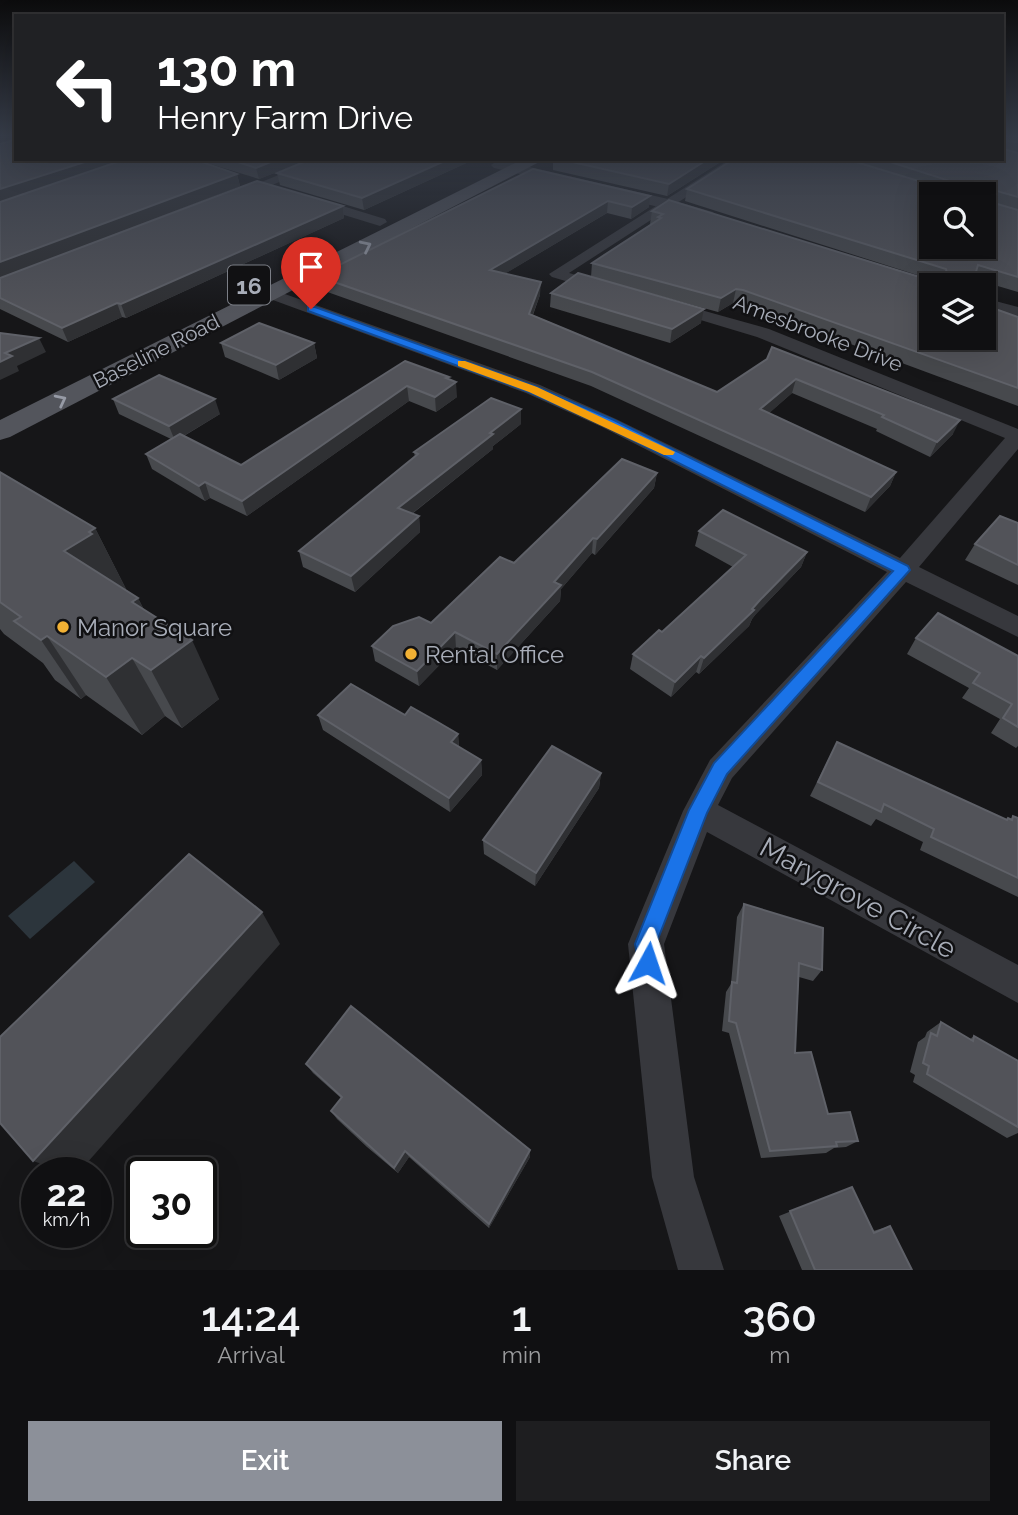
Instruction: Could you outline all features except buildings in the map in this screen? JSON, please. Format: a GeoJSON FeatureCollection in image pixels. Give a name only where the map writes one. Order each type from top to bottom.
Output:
{"type":"FeatureCollection","features":[{"type":"Feature","properties":{"kind":"main road","name":"Baseline Road"},"geometry":{"type":"LineString","coordinates":[[12,400],[437,196]]}},
{"type":"Feature","properties":{"kind":"main road","name":"Baseline Road"},"geometry":{"type":"LineString","coordinates":[[0,431],[449,196]]}},
{"type":"Feature","properties":{"kind":"street"},"geometry":{"type":"LineString","coordinates":[[223,200],[232,196]]}},
{"type":"Feature","properties":{"kind":"street"},"geometry":{"type":"LineString","coordinates":[[297,196],[380,222]]}},
{"type":"Feature","properties":{"kind":"street"},"geometry":{"type":"LineString","coordinates":[[637,196],[724,222]]}},
{"type":"Feature","properties":{"kind":"street"},"geometry":{"type":"LineString","coordinates":[[627,294],[557,274],[680,196]]}},
{"type":"Feature","properties":{"kind":"street"},"geometry":{"type":"LineString","coordinates":[[268,293],[533,389],[609,423],[1018,627]]}},
{"type":"Feature","properties":{"kind":"street","name":"Amesbrooke Drive"},"geometry":{"type":"LineString","coordinates":[[652,301],[763,333],[1018,436]]}},
{"type":"Feature","properties":{"kind":"street"},"geometry":{"type":"LineString","coordinates":[[996,308],[1018,314]]}},
{"type":"Feature","properties":{"kind":"street"},"geometry":{"type":"LineString","coordinates":[[701,1270],[673,1177],[646,944],[699,810],[721,769],[903,570],[1018,436]]}},
{"type":"Feature","properties":{"kind":"street","name":"Marygrove Circle"},"geometry":{"type":"LineString","coordinates":[[699,810],[1018,985]]}},
{"type":"Feature","properties":{"kind":"shaded area"},"geometry":{"type":"Polygon","coordinates":[[[74,861],[95,882],[30,939],[8,916],[74,861]]]}},
{"type":"Feature","properties":{"kind":"slow traffic"},"geometry":{"type":"LineString","coordinates":[[461,363],[533,389],[669,452]]}},
{"type":"Feature","properties":{"kind":"place","name":"Manor Square"},"geometry":{"type":"Point","coordinates":[63,627]}},
{"type":"Feature","properties":{"kind":"place","name":"Rental Office"},"geometry":{"type":"Point","coordinates":[411,654]}},
{"type":"Feature","properties":{"kind":"route"},"geometry":{"type":"LineString","coordinates":[[311,309],[533,389],[609,423],[903,570],[721,769],[699,810],[646,944],[648,963]]}}]}
